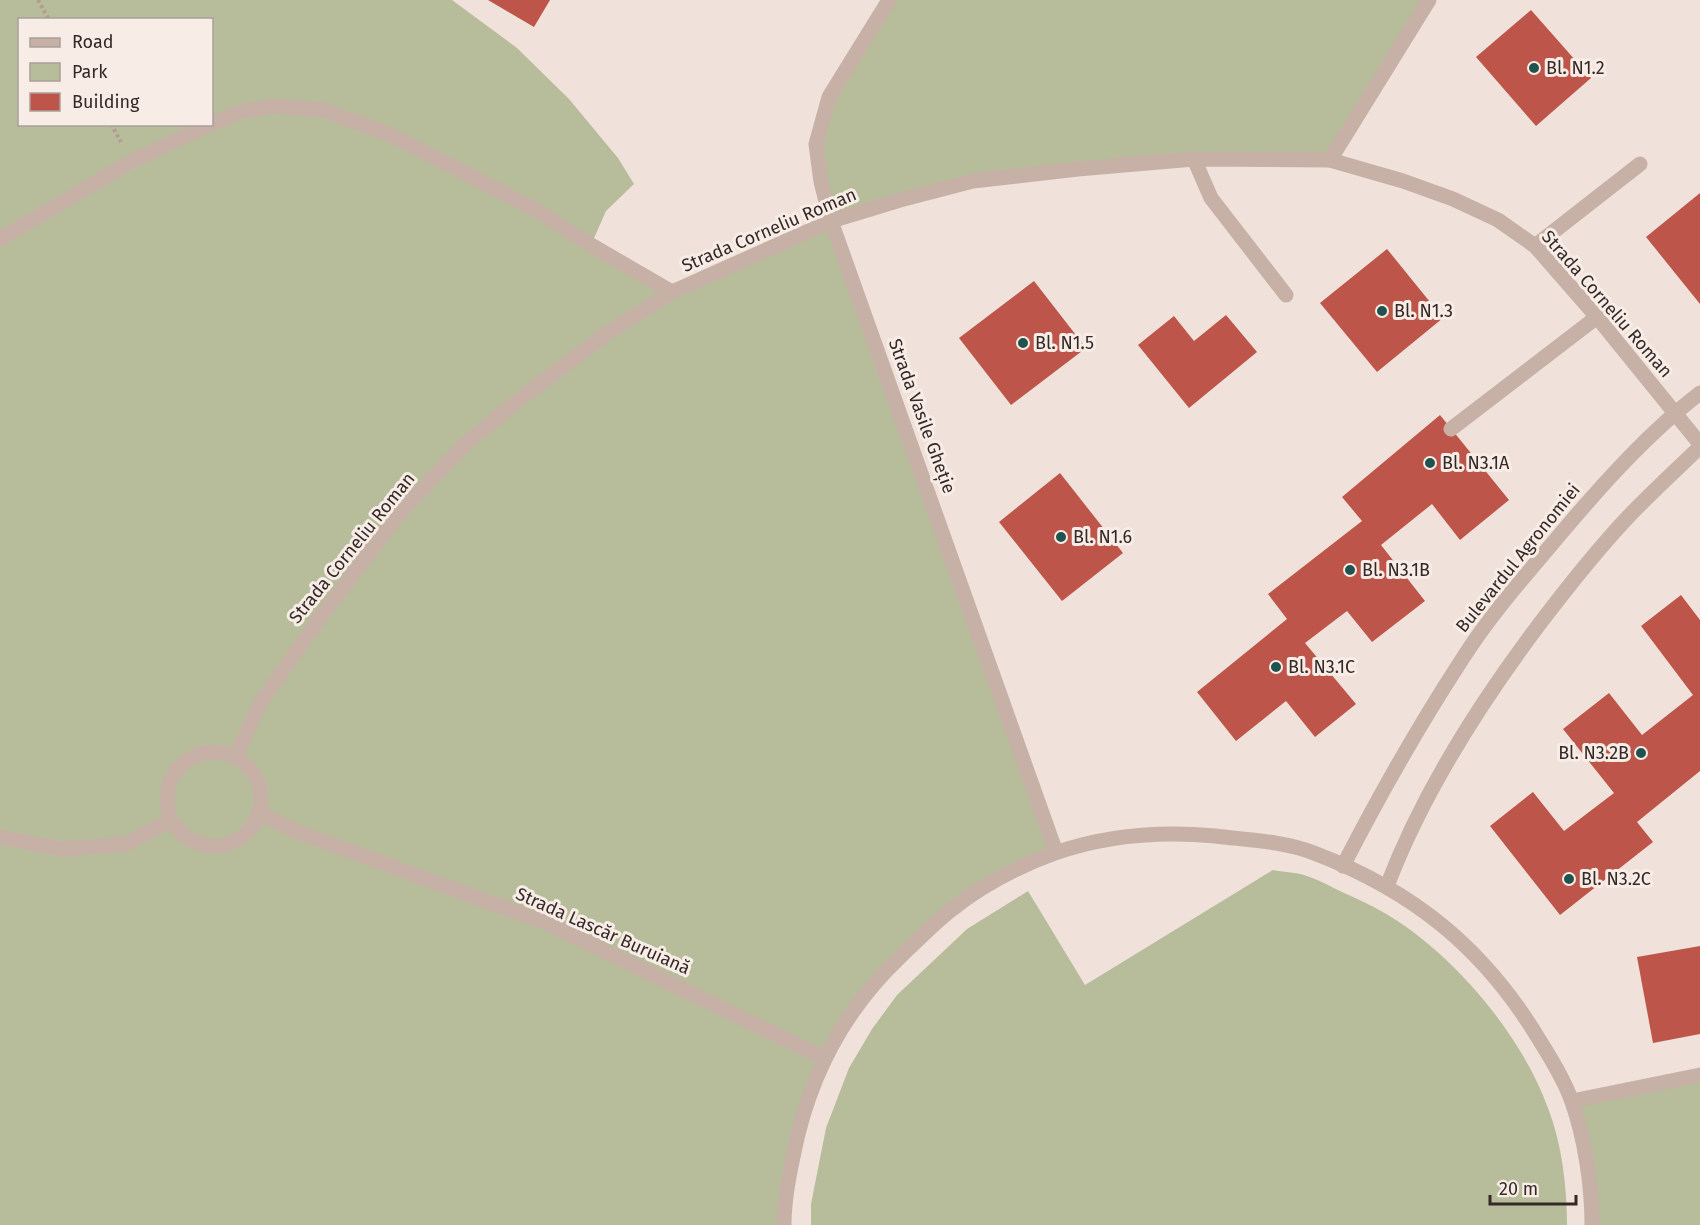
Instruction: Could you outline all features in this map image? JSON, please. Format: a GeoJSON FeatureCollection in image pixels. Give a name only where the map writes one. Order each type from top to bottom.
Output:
{"type":"FeatureCollection","features":[{"type":"Feature","properties":{"kind":"street","name":"Strada Vasile Gheție"},"geometry":{"type":"LineString","coordinates":[[890,0],[829,97],[816,144],[821,182],[831,221],[1056,852]]}},
{"type":"Feature","properties":{"kind":"street"},"geometry":{"type":"LineString","coordinates":[[1330,160],[1429,0]]}},
{"type":"Feature","properties":{"kind":"street"},"geometry":{"type":"LineString","coordinates":[[213,123],[239,112],[273,106],[324,110],[393,136],[536,210],[672,292]]}},
{"type":"Feature","properties":{"kind":"street"},"geometry":{"type":"LineString","coordinates":[[0,239],[132,161],[207,126]]}},
{"type":"Feature","properties":{"kind":"street","name":"Strada Corneliu Roman"},"geometry":{"type":"LineString","coordinates":[[235,757],[261,702],[319,619],[398,515],[460,449],[516,402],[606,334],[672,292],[831,221],[973,181],[1194,159],[1330,160],[1403,181],[1454,199],[1498,220],[1535,246],[1597,317],[1700,446]]}},
{"type":"Feature","properties":{"kind":"street"},"geometry":{"type":"LineString","coordinates":[[1194,159],[1211,198],[1286,295]]}},
{"type":"Feature","properties":{"kind":"street"},"geometry":{"type":"LineString","coordinates":[[1535,246],[1640,164]]}},
{"type":"Feature","properties":{"kind":"street"},"geometry":{"type":"LineString","coordinates":[[1451,429],[1597,317]]}},
{"type":"Feature","properties":{"kind":"street","name":"Bulevardul Agronomiei"},"geometry":{"type":"LineString","coordinates":[[1343,866],[1369,816],[1461,660],[1499,609],[1587,503],[1675,413],[1700,393]]}},
{"type":"Feature","properties":{"kind":"street"},"geometry":{"type":"LineString","coordinates":[[1387,886],[1424,803],[1501,676],[1552,608],[1612,535],[1700,446]]}},
{"type":"Feature","properties":{"kind":"street"},"geometry":{"type":"LineString","coordinates":[[214,752],[235,757],[254,774],[261,795],[259,813],[247,834],[238,840],[222,846],[208,846],[193,842],[181,833],[171,820],[167,803],[168,786],[179,767],[192,757],[214,752]]}},
{"type":"Feature","properties":{"kind":"street","name":"Strada Lascăr Buruiană"},"geometry":{"type":"LineString","coordinates":[[259,813],[298,832],[549,924],[824,1058]]}},
{"type":"Feature","properties":{"kind":"street"},"geometry":{"type":"LineString","coordinates":[[0,837],[61,849],[126,844],[171,820]]}},
{"type":"Feature","properties":{"kind":"street"},"geometry":{"type":"LineString","coordinates":[[784,1225],[784,1203],[800,1122],[824,1058],[849,1016],[875,981],[951,910],[1028,863],[1084,844],[1137,835],[1188,834],[1264,841],[1311,852],[1387,886],[1417,904],[1466,944],[1519,1005],[1550,1057],[1572,1101],[1592,1197],[1592,1225]]}},
{"type":"Feature","properties":{"kind":"street"},"geometry":{"type":"LineString","coordinates":[[1572,1101],[1700,1075]]}},
{"type":"Feature","properties":{"kind":"path"},"geometry":{"type":"LineString","coordinates":[[38,0],[48,18]]}},
{"type":"Feature","properties":{"kind":"green space"},"geometry":{"type":"Polygon","coordinates":[[[0,0],[452,0],[517,48],[569,99],[618,158],[634,184],[606,211],[591,245],[672,292],[831,221],[816,144],[829,97],[889,0],[1429,0],[1330,160],[1194,159],[973,181],[832,222],[1056,852],[996,881],[875,981],[807,1100],[784,1225],[0,1225],[0,244],[208,126],[213,126],[213,18],[18,18],[18,126],[207,126],[0,239],[0,0]]]}},
{"type":"Feature","properties":{"kind":"green space"},"geometry":{"type":"Polygon","coordinates":[[[1273,870],[1314,878],[1395,919],[1447,961],[1488,1006],[1523,1056],[1548,1108],[1563,1166],[1567,1225],[811,1225],[811,1204],[826,1128],[849,1068],[872,1029],[897,995],[967,929],[1028,891],[1085,985],[1273,870]]]}},
{"type":"Feature","properties":{"kind":"green space"},"geometry":{"type":"Polygon","coordinates":[[[1700,1075],[1700,1225],[1592,1225],[1572,1101],[1700,1075]]]}},
{"type":"Feature","properties":{"kind":"building"},"geometry":{"type":"Polygon","coordinates":[[[488,0],[550,0],[534,27],[488,0]]]}},
{"type":"Feature","properties":{"kind":"building","name":"Bl. N1.2"},"geometry":{"type":"Polygon","coordinates":[[[1531,10],[1591,78],[1536,126],[1476,57],[1531,10]]]}},
{"type":"Feature","properties":{"kind":"building"},"geometry":{"type":"Polygon","coordinates":[[[1700,193],[1700,304],[1646,237],[1700,193]]]}},
{"type":"Feature","properties":{"kind":"building","name":"Bl. N1.3"},"geometry":{"type":"Polygon","coordinates":[[[1387,249],[1443,318],[1377,372],[1320,303],[1387,249]]]}},
{"type":"Feature","properties":{"kind":"building","name":"Bl. N1.5"},"geometry":{"type":"Polygon","coordinates":[[[1034,281],[1086,348],[1011,405],[959,338],[1034,281]]]}},
{"type":"Feature","properties":{"kind":"building"},"geometry":{"type":"Polygon","coordinates":[[[1226,315],[1257,352],[1189,408],[1138,345],[1174,316],[1194,341],[1226,315]]]}},
{"type":"Feature","properties":{"kind":"building"},"geometry":{"type":"Polygon","coordinates":[[[1440,415],[1509,500],[1460,540],[1432,504],[1381,545],[1425,601],[1372,642],[1347,611],[1305,643],[1356,704],[1315,737],[1286,701],[1236,741],[1197,692],[1287,619],[1268,594],[1362,521],[1342,497],[1440,415]]]}},
{"type":"Feature","properties":{"kind":"building","name":"Bl. N1.6"},"geometry":{"type":"Polygon","coordinates":[[[1060,473],[1123,553],[1062,601],[999,522],[1060,473]]]}},
{"type":"Feature","properties":{"kind":"building"},"geometry":{"type":"Polygon","coordinates":[[[1681,595],[1700,620],[1700,771],[1637,822],[1653,842],[1560,915],[1490,826],[1533,792],[1564,831],[1614,793],[1563,729],[1609,693],[1642,735],[1693,695],[1641,626],[1681,595]]]}},
{"type":"Feature","properties":{"kind":"building"},"geometry":{"type":"Polygon","coordinates":[[[1700,946],[1700,1034],[1653,1043],[1637,957],[1700,946]]]}},
{"type":"Feature","properties":{"kind":"place","name":"Bl. N1.2"},"geometry":{"type":"Point","coordinates":[1534,68]}},
{"type":"Feature","properties":{"kind":"place","name":"Bl. N1.3"},"geometry":{"type":"Point","coordinates":[1382,311]}},
{"type":"Feature","properties":{"kind":"place","name":"Bl. N1.5"},"geometry":{"type":"Point","coordinates":[1023,343]}},
{"type":"Feature","properties":{"kind":"place","name":"Bl. N3.1A"},"geometry":{"type":"Point","coordinates":[1430,463]}},
{"type":"Feature","properties":{"kind":"place","name":"Bl. N1.6"},"geometry":{"type":"Point","coordinates":[1061,537]}},
{"type":"Feature","properties":{"kind":"place","name":"Bl. N3.1B"},"geometry":{"type":"Point","coordinates":[1350,570]}},
{"type":"Feature","properties":{"kind":"place","name":"Bl. N3.1C"},"geometry":{"type":"Point","coordinates":[1276,667]}},
{"type":"Feature","properties":{"kind":"place","name":"Bl. N3.2B"},"geometry":{"type":"Point","coordinates":[1641,753]}},
{"type":"Feature","properties":{"kind":"place","name":"Bl. N3.2C"},"geometry":{"type":"Point","coordinates":[1569,879]}}]}
